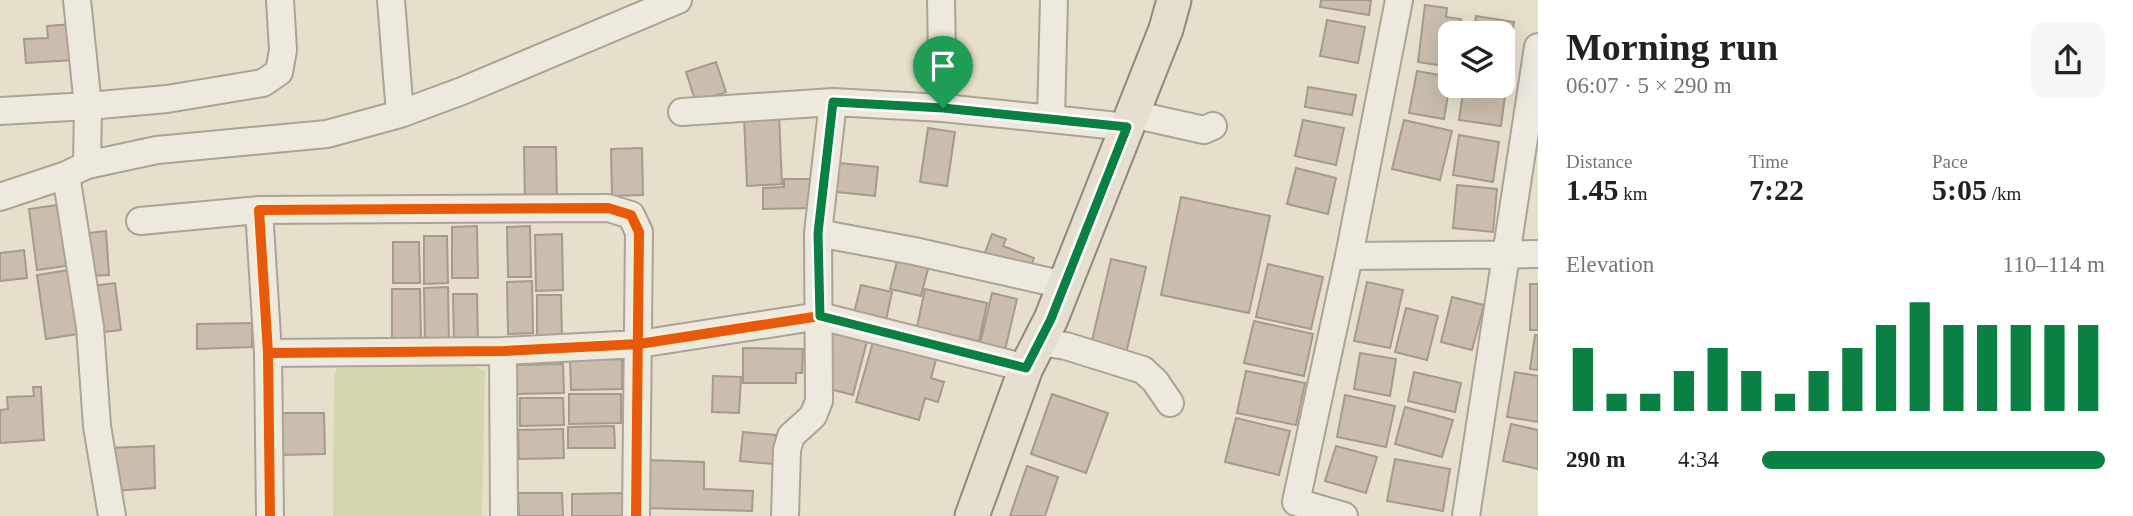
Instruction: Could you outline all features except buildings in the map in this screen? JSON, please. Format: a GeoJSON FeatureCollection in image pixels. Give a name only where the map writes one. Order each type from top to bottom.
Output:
{"type":"FeatureCollection","features":[{"type":"Feature","properties":{"kind":"main road"},"geometry":{"type":"LineString","coordinates":[[972,516],[1033,355],[1064,285],[1166,29],[1174,0]]}},
{"type":"Feature","properties":{"kind":"street"},"geometry":{"type":"LineString","coordinates":[[77,0],[88,106],[77,170],[97,426],[112,516]]}},
{"type":"Feature","properties":{"kind":"street"},"geometry":{"type":"LineString","coordinates":[[0,111],[167,99],[262,83],[279,72],[283,50],[280,0]]}},
{"type":"Feature","properties":{"kind":"street"},"geometry":{"type":"LineString","coordinates":[[391,0],[400,114]]}},
{"type":"Feature","properties":{"kind":"street"},"geometry":{"type":"LineString","coordinates":[[0,197],[77,170],[156,150],[327,134],[400,114],[462,91],[678,0]]}},
{"type":"Feature","properties":{"kind":"street"},"geometry":{"type":"LineString","coordinates":[[941,0],[943,108]]}},
{"type":"Feature","properties":{"kind":"street"},"geometry":{"type":"LineString","coordinates":[[1051,119],[1054,0]]}},
{"type":"Feature","properties":{"kind":"street"},"geometry":{"type":"LineString","coordinates":[[1344,516],[1297,502],[1399,0]]}},
{"type":"Feature","properties":{"kind":"street"},"geometry":{"type":"LineString","coordinates":[[1466,516],[1538,47]]}},
{"type":"Feature","properties":{"kind":"street"},"geometry":{"type":"LineString","coordinates":[[785,516],[787,450],[791,436],[813,416],[818,401],[818,233],[833,102]]}},
{"type":"Feature","properties":{"kind":"street"},"geometry":{"type":"LineString","coordinates":[[682,113],[833,102],[943,108],[1051,119],[1129,121],[1204,130],[1213,126]]}},
{"type":"Feature","properties":{"kind":"street"},"geometry":{"type":"LineString","coordinates":[[140,221],[259,210],[608,208],[631,215],[639,232],[636,516]]}},
{"type":"Feature","properties":{"kind":"street"},"geometry":{"type":"LineString","coordinates":[[259,210],[268,353],[270,516]]}},
{"type":"Feature","properties":{"kind":"street"},"geometry":{"type":"LineString","coordinates":[[818,233],[914,251],[1064,285]]}},
{"type":"Feature","properties":{"kind":"street"},"geometry":{"type":"LineString","coordinates":[[1349,256],[1538,254]]}},
{"type":"Feature","properties":{"kind":"street"},"geometry":{"type":"LineString","coordinates":[[268,353],[503,351],[639,344],[820,316],[1033,355],[1066,346],[1143,370],[1155,381],[1170,403]]}},
{"type":"Feature","properties":{"kind":"street"},"geometry":{"type":"LineString","coordinates":[[503,351],[504,516]]}},
{"type":"Feature","properties":{"kind":"green space"},"geometry":{"type":"Polygon","coordinates":[[[472,365],[485,371],[482,516],[333,516],[334,375],[337,368],[472,365]]]}},
{"type":"Feature","properties":{"kind":"cycle path"},"geometry":{"type":"LineString","coordinates":[[270,516],[268,353],[259,210],[608,208],[631,215],[639,232],[636,516]]}},
{"type":"Feature","properties":{"kind":"cycle path"},"geometry":{"type":"LineString","coordinates":[[268,353],[503,351],[639,344],[820,316],[1026,368]]}},
{"type":"Feature","properties":{"kind":"route"},"geometry":{"type":"LineString","coordinates":[[833,102],[943,108],[1127,127],[1051,319],[1026,368],[820,316],[818,233],[833,102]]}}]}
